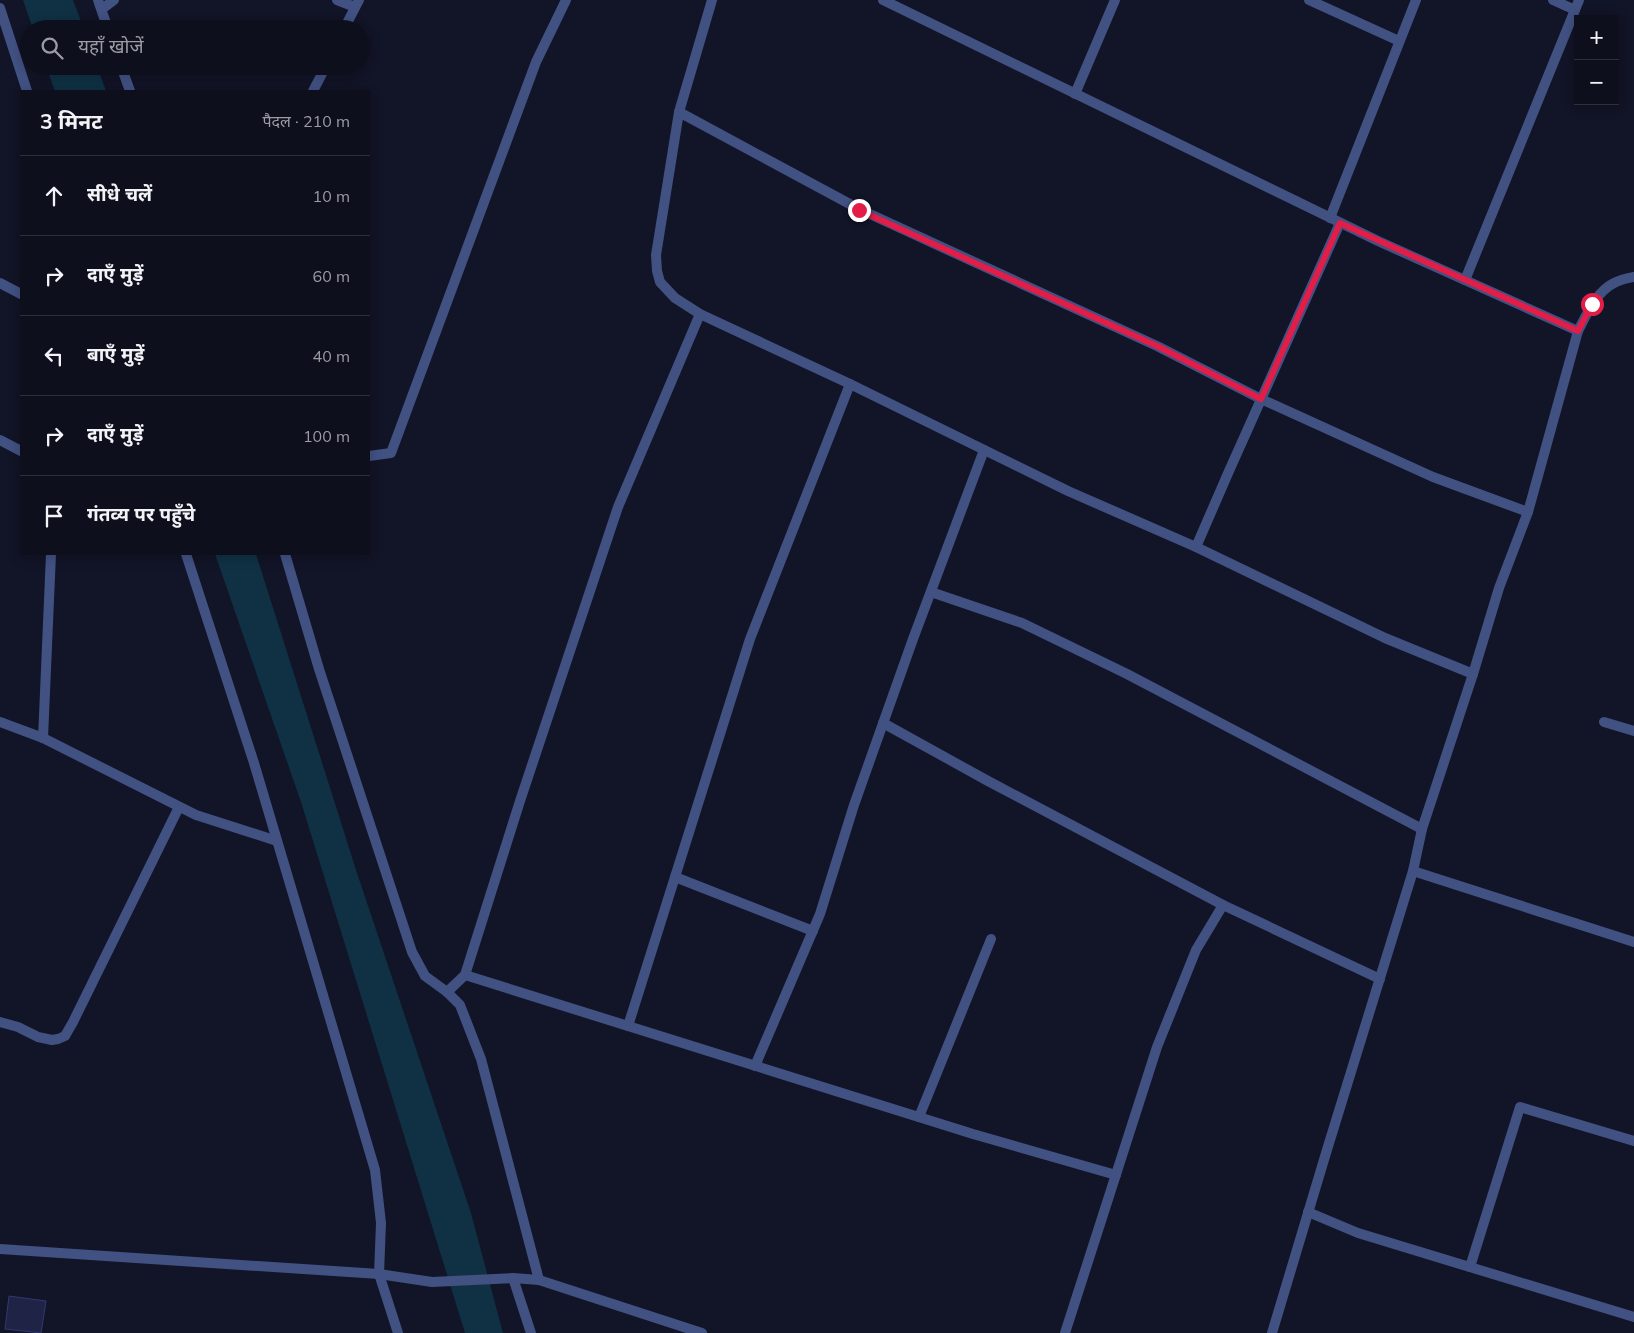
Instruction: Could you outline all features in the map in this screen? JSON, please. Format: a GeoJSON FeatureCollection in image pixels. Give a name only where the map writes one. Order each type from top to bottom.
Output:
{"type":"FeatureCollection","features":[{"type":"Feature","properties":{"kind":"street"},"geometry":{"type":"LineString","coordinates":[[105,20],[100,5],[114,0]]}},
{"type":"Feature","properties":{"kind":"street"},"geometry":{"type":"LineString","coordinates":[[337,0],[357,4],[349,20]]}},
{"type":"Feature","properties":{"kind":"street"},"geometry":{"type":"LineString","coordinates":[[370,456],[391,453],[536,62],[566,0]]}},
{"type":"Feature","properties":{"kind":"street"},"geometry":{"type":"LineString","coordinates":[[712,0],[679,112],[656,256],[660,282],[667,291],[700,314],[850,384],[1068,491],[1196,547],[1385,638],[1473,674]]}},
{"type":"Feature","properties":{"kind":"street"},"geometry":{"type":"LineString","coordinates":[[883,0],[1340,223],[1578,331]]}},
{"type":"Feature","properties":{"kind":"street"},"geometry":{"type":"LineString","coordinates":[[1075,94],[1114,0]]}},
{"type":"Feature","properties":{"kind":"street"},"geometry":{"type":"LineString","coordinates":[[1310,0],[1399,41]]}},
{"type":"Feature","properties":{"kind":"street"},"geometry":{"type":"LineString","coordinates":[[1330,218],[1416,0]]}},
{"type":"Feature","properties":{"kind":"street"},"geometry":{"type":"LineString","coordinates":[[1553,0],[1575,10]]}},
{"type":"Feature","properties":{"kind":"street"},"geometry":{"type":"LineString","coordinates":[[1465,280],[1579,0]]}},
{"type":"Feature","properties":{"kind":"street"},"geometry":{"type":"LineString","coordinates":[[0,8],[20,69]]}},
{"type":"Feature","properties":{"kind":"street"},"geometry":{"type":"LineString","coordinates":[[22,75],[27,90]]}},
{"type":"Feature","properties":{"kind":"street"},"geometry":{"type":"LineString","coordinates":[[124,75],[130,90]]}},
{"type":"Feature","properties":{"kind":"street"},"geometry":{"type":"LineString","coordinates":[[314,90],[321,75]]}},
{"type":"Feature","properties":{"kind":"street"},"geometry":{"type":"LineString","coordinates":[[679,112],[859,210],[1157,346],[1261,399],[1433,477],[1528,512]]}},
{"type":"Feature","properties":{"kind":"street"},"geometry":{"type":"LineString","coordinates":[[1196,547],[1340,223]]}},
{"type":"Feature","properties":{"kind":"street"},"geometry":{"type":"LineString","coordinates":[[1272,1333],[1413,871],[1422,829],[1499,588],[1528,512],[1578,331],[1592,304],[1603,292],[1613,283],[1634,277]]}},
{"type":"Feature","properties":{"kind":"street"},"geometry":{"type":"LineString","coordinates":[[0,284],[20,294]]}},
{"type":"Feature","properties":{"kind":"street"},"geometry":{"type":"LineString","coordinates":[[447,992],[464,975],[618,507],[700,314]]}},
{"type":"Feature","properties":{"kind":"street"},"geometry":{"type":"LineString","coordinates":[[628,1026],[750,639],[850,384]]}},
{"type":"Feature","properties":{"kind":"street"},"geometry":{"type":"LineString","coordinates":[[0,440],[20,450]]}},
{"type":"Feature","properties":{"kind":"street"},"geometry":{"type":"LineString","coordinates":[[755,1066],[820,914],[854,805],[984,450]]}},
{"type":"Feature","properties":{"kind":"street"},"geometry":{"type":"LineString","coordinates":[[43,738],[51,555]]}},
{"type":"Feature","properties":{"kind":"street"},"geometry":{"type":"LineString","coordinates":[[186,555],[254,763],[375,1170],[381,1223],[379,1274],[398,1333]]}},
{"type":"Feature","properties":{"kind":"street"},"geometry":{"type":"LineString","coordinates":[[285,555],[319,669],[412,952],[426,976],[460,1005],[481,1059],[539,1280]]}},
{"type":"Feature","properties":{"kind":"street"},"geometry":{"type":"LineString","coordinates":[[931,592],[1022,623],[1127,674],[1422,829]]}},
{"type":"Feature","properties":{"kind":"street"},"geometry":{"type":"LineString","coordinates":[[0,722],[43,738],[196,815],[277,841]]}},
{"type":"Feature","properties":{"kind":"street"},"geometry":{"type":"LineString","coordinates":[[1604,722],[1634,731]]}},
{"type":"Feature","properties":{"kind":"street"},"geometry":{"type":"LineString","coordinates":[[883,723],[988,781],[1223,905],[1380,979]]}},
{"type":"Feature","properties":{"kind":"street"},"geometry":{"type":"LineString","coordinates":[[0,1022],[10,1024],[45,1039],[58,1039],[64,1036],[73,1022],[179,807]]}},
{"type":"Feature","properties":{"kind":"street"},"geometry":{"type":"LineString","coordinates":[[1413,871],[1634,942]]}},
{"type":"Feature","properties":{"kind":"street"},"geometry":{"type":"LineString","coordinates":[[675,877],[813,931]]}},
{"type":"Feature","properties":{"kind":"street"},"geometry":{"type":"LineString","coordinates":[[1065,1333],[1157,1047],[1196,950],[1223,905]]}},
{"type":"Feature","properties":{"kind":"street"},"geometry":{"type":"LineString","coordinates":[[919,1117],[991,939]]}},
{"type":"Feature","properties":{"kind":"street"},"geometry":{"type":"LineString","coordinates":[[464,975],[973,1134],[1116,1175]]}},
{"type":"Feature","properties":{"kind":"street"},"geometry":{"type":"LineString","coordinates":[[1470,1267],[1520,1107],[1634,1141]]}},
{"type":"Feature","properties":{"kind":"street"},"geometry":{"type":"LineString","coordinates":[[1308,1212],[1358,1233],[1634,1317]]}},
{"type":"Feature","properties":{"kind":"street"},"geometry":{"type":"LineString","coordinates":[[0,1249],[379,1274],[432,1282],[513,1278],[539,1280],[702,1333]]}},
{"type":"Feature","properties":{"kind":"street"},"geometry":{"type":"LineString","coordinates":[[513,1278],[531,1333]]}},
{"type":"Feature","properties":{"kind":"water"},"geometry":{"type":"Polygon","coordinates":[[[23,0],[73,0],[81,20],[30,20],[23,0]]]}},
{"type":"Feature","properties":{"kind":"water"},"geometry":{"type":"Polygon","coordinates":[[[49,75],[100,75],[106,90],[55,90],[49,75]]]}},
{"type":"Feature","properties":{"kind":"water"},"geometry":{"type":"Polygon","coordinates":[[[215,555],[256,555],[357,873],[471,1213],[503,1333],[465,1333],[301,802],[215,555]]]}},
{"type":"Feature","properties":{"kind":"building"},"geometry":{"type":"Polygon","coordinates":[[[9,1296],[46,1301],[41,1333],[5,1329],[9,1296]]]}},
{"type":"Feature","properties":{"kind":"route"},"geometry":{"type":"LineString","coordinates":[[859,210],[1157,346],[1261,399],[1340,223],[1578,331],[1592,304]]}}]}
